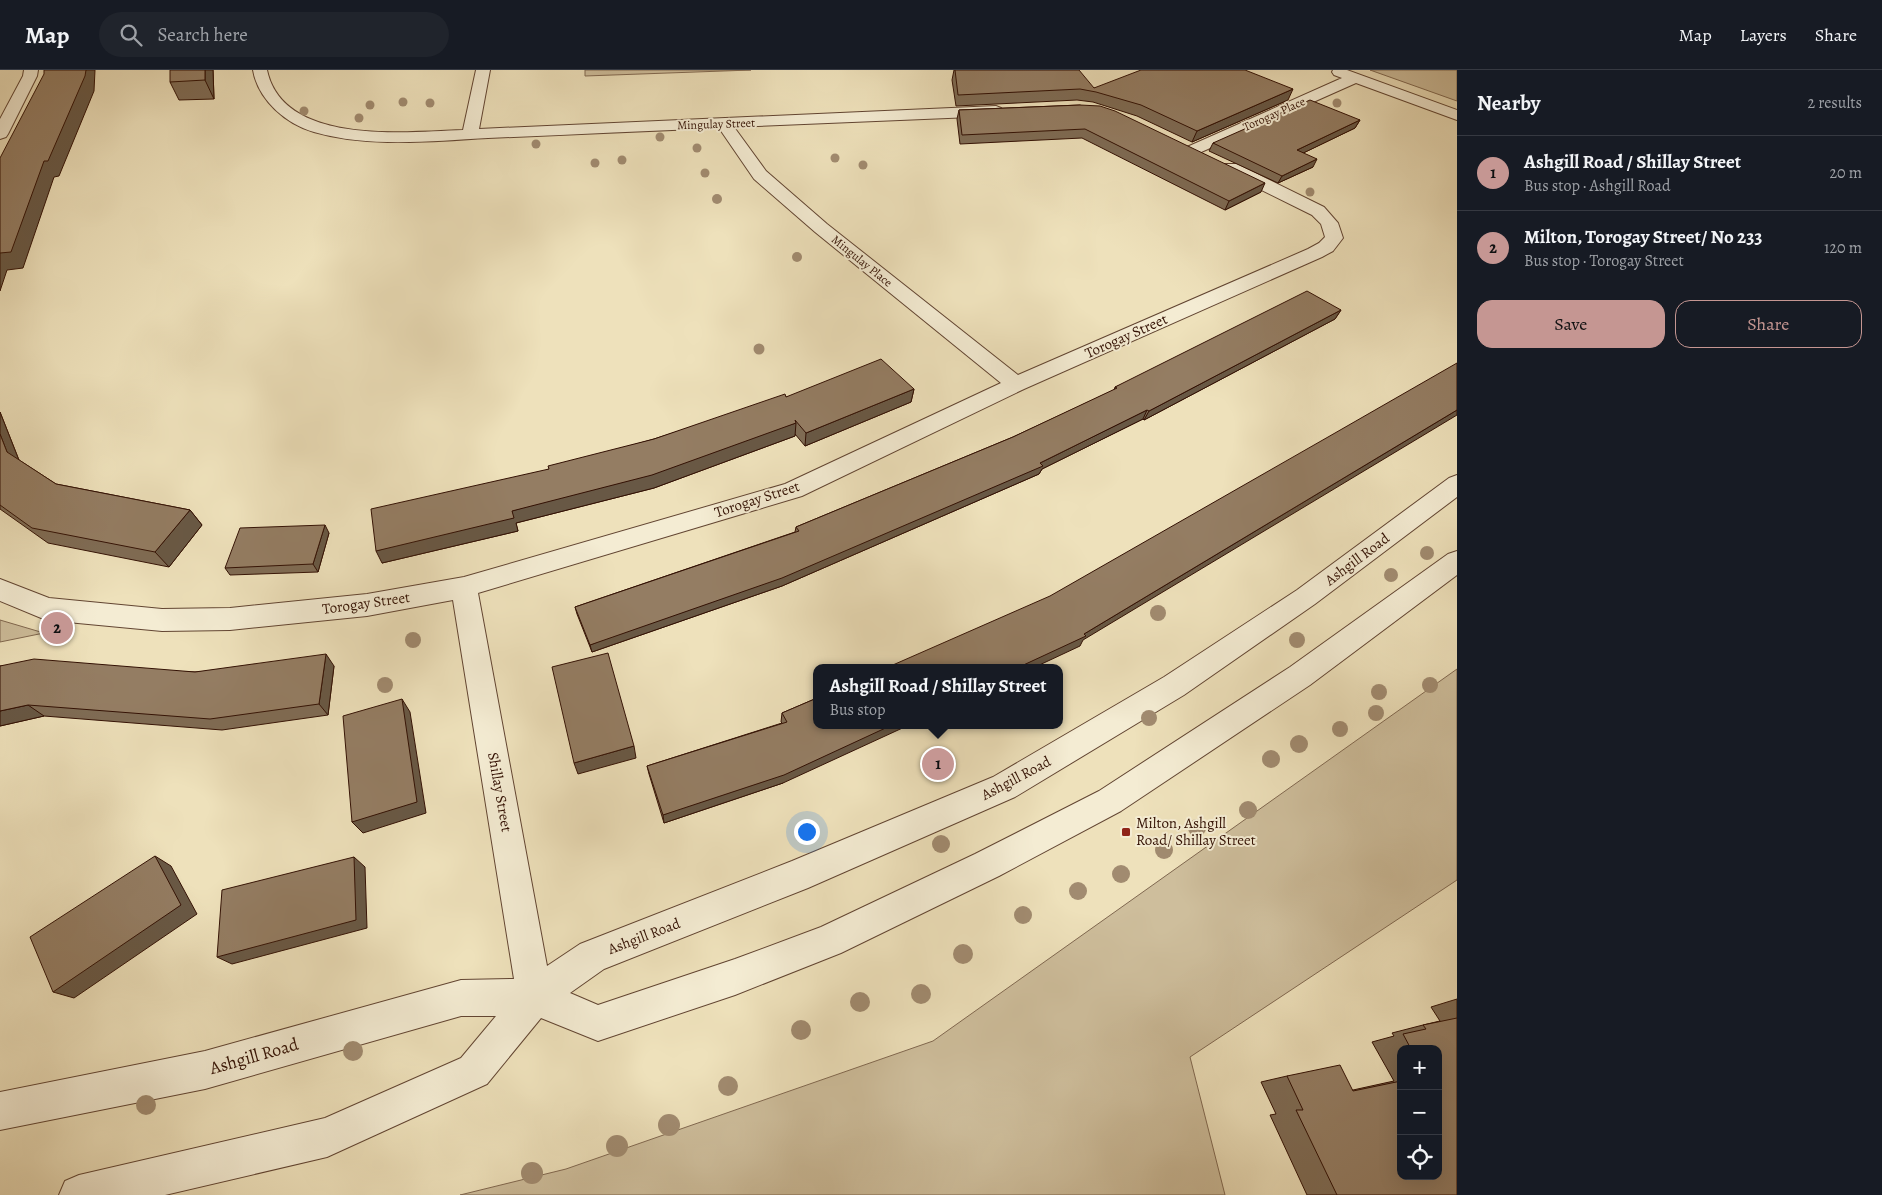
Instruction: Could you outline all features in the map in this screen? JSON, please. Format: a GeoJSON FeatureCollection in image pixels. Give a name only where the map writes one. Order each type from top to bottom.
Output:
{"type":"FeatureCollection","features":[{"type":"Feature","properties":{"kind":"street"},"geometry":{"type":"LineString","coordinates":[[0,134],[30,76],[31,70]]}},
{"type":"Feature","properties":{"kind":"street","name":"Mingulay Street"},"geometry":{"type":"LineString","coordinates":[[260,70],[261,76],[276,104],[308,125],[352,135],[470,134],[1008,110]]}},
{"type":"Feature","properties":{"kind":"street"},"geometry":{"type":"LineString","coordinates":[[470,134],[483,70]]}},
{"type":"Feature","properties":{"kind":"street"},"geometry":{"type":"LineString","coordinates":[[1335,70],[1457,115]]}},
{"type":"Feature","properties":{"kind":"street","name":"Torogay Place"},"geometry":{"type":"LineString","coordinates":[[1184,146],[1355,78]]}},
{"type":"Feature","properties":{"kind":"street","name":"Mingulay Place"},"geometry":{"type":"LineString","coordinates":[[724,124],[760,175],[821,228],[1016,384]]}},
{"type":"Feature","properties":{"kind":"street","name":"Torogay Street"},"geometry":{"type":"LineString","coordinates":[[0,589],[46,609],[162,620],[230,619],[367,605],[464,587],[793,490],[1016,384],[1315,253],[1326,247],[1334,238],[1329,223],[1318,211],[1184,146]]}},
{"type":"Feature","properties":{"kind":"street","name":"Ashgill Road"},"geometry":{"type":"LineString","coordinates":[[79,1195],[327,1137],[474,1071],[536,998],[592,956],[796,876],[1004,787],[1182,681],[1306,597],[1457,484]]}},
{"type":"Feature","properties":{"kind":"street","name":"Ashgill Road"},"geometry":{"type":"LineString","coordinates":[[0,1111],[205,1070],[461,998],[536,998],[598,1023],[735,977],[828,941],[987,865],[1110,801],[1300,676],[1457,561]]}},
{"type":"Feature","properties":{"kind":"street","name":"Shillay Street"},"geometry":{"type":"LineString","coordinates":[[464,587],[536,998]]}},
{"type":"Feature","properties":{"kind":"shaded area"},"geometry":{"type":"Polygon","coordinates":[[[585,70],[751,70],[585,76],[585,70]]]}},
{"type":"Feature","properties":{"kind":"shaded area"},"geometry":{"type":"Polygon","coordinates":[[[1370,70],[1457,70],[1457,101],[1370,70]]]}},
{"type":"Feature","properties":{"kind":"shaded area"},"geometry":{"type":"Polygon","coordinates":[[[0,620],[44,633],[0,642],[0,620]]]}},
{"type":"Feature","properties":{"kind":"shaded area"},"geometry":{"type":"Polygon","coordinates":[[[1457,669],[1457,880],[1190,1057],[1225,1195],[460,1195],[566,1169],[933,1041],[1457,669]]]}},
{"type":"Feature","properties":{"kind":"building"},"geometry":{"type":"Polygon","coordinates":[[[44,70],[86,70],[48,161],[44,161],[11,252],[0,253],[0,158],[44,74],[44,70]]]}},
{"type":"Feature","properties":{"kind":"building"},"geometry":{"type":"Polygon","coordinates":[[[170,70],[205,70],[205,80],[170,82],[170,70]]]}},
{"type":"Feature","properties":{"kind":"building"},"geometry":{"type":"Polygon","coordinates":[[[955,70],[1079,70],[1094,88],[1141,70],[1245,70],[1293,89],[1197,131],[1141,105],[1080,89],[958,95],[955,70]]]}},
{"type":"Feature","properties":{"kind":"building"},"geometry":{"type":"Polygon","coordinates":[[[1310,100],[1360,120],[1297,150],[1317,159],[1282,176],[1213,143],[1310,100]]]}},
{"type":"Feature","properties":{"kind":"building"},"geometry":{"type":"Polygon","coordinates":[[[1080,105],[1100,106],[1115,111],[1265,183],[1229,201],[1085,129],[962,135],[959,110],[1080,105]]]}},
{"type":"Feature","properties":{"kind":"building"},"geometry":{"type":"Polygon","coordinates":[[[1307,291],[1341,310],[1149,411],[1147,410],[1040,463],[1043,466],[782,578],[590,645],[575,607],[799,531],[796,527],[1013,437],[1117,388],[1115,387],[1307,291]]]}},
{"type":"Feature","properties":{"kind":"building"},"geometry":{"type":"Polygon","coordinates":[[[881,359],[914,389],[806,433],[795,420],[796,423],[652,475],[512,511],[514,518],[376,551],[371,509],[549,469],[548,466],[654,439],[785,394],[786,397],[881,359]]]}},
{"type":"Feature","properties":{"kind":"building"},"geometry":{"type":"Polygon","coordinates":[[[1457,363],[1457,410],[1084,634],[1086,636],[1026,664],[895,664],[1050,596],[1457,363]]]}},
{"type":"Feature","properties":{"kind":"building"},"geometry":{"type":"Polygon","coordinates":[[[0,434],[7,452],[56,484],[190,510],[155,552],[32,528],[0,505],[0,434]]]}},
{"type":"Feature","properties":{"kind":"building"},"geometry":{"type":"Polygon","coordinates":[[[325,525],[313,564],[225,568],[240,528],[325,525]]]}},
{"type":"Feature","properties":{"kind":"building"},"geometry":{"type":"Polygon","coordinates":[[[608,653],[634,746],[574,763],[552,667],[608,653]]]}},
{"type":"Feature","properties":{"kind":"building"},"geometry":{"type":"Polygon","coordinates":[[[326,654],[319,704],[210,719],[28,705],[0,711],[0,666],[34,659],[195,672],[326,654]]]}},
{"type":"Feature","properties":{"kind":"building"},"geometry":{"type":"Polygon","coordinates":[[[402,699],[417,802],[352,822],[343,716],[402,699]]]}},
{"type":"Feature","properties":{"kind":"building"},"geometry":{"type":"Polygon","coordinates":[[[813,700],[813,729],[883,729],[784,775],[663,815],[647,766],[787,722],[782,713],[813,700]]]}},
{"type":"Feature","properties":{"kind":"building"},"geometry":{"type":"Polygon","coordinates":[[[155,856],[181,905],[53,992],[30,937],[155,856]]]}},
{"type":"Feature","properties":{"kind":"building"},"geometry":{"type":"Polygon","coordinates":[[[354,857],[356,920],[217,957],[222,890],[354,857]]]}},
{"type":"Feature","properties":{"kind":"building"},"geometry":{"type":"Polygon","coordinates":[[[1457,1018],[1457,1195],[1337,1195],[1296,1110],[1303,1110],[1287,1076],[1340,1065],[1353,1091],[1397,1082],[1397,1180],[1442,1180],[1442,1045],[1409,1045],[1403,1034],[1426,1029],[1423,1025],[1457,1018]]]}},
{"type":"Feature","properties":{"kind":"place","name":"Milton, Torogay Street/ No 233"},"geometry":{"type":"Point","coordinates":[57,628]}},
{"type":"Feature","properties":{"kind":"place","name":"Ashgill Road / Shillay Street"},"geometry":{"type":"Point","coordinates":[938,764]}},
{"type":"Feature","properties":{"kind":"place","name":"Milton, Ashgill Road/ Shillay Street"},"geometry":{"type":"Point","coordinates":[1126,832]}}]}
